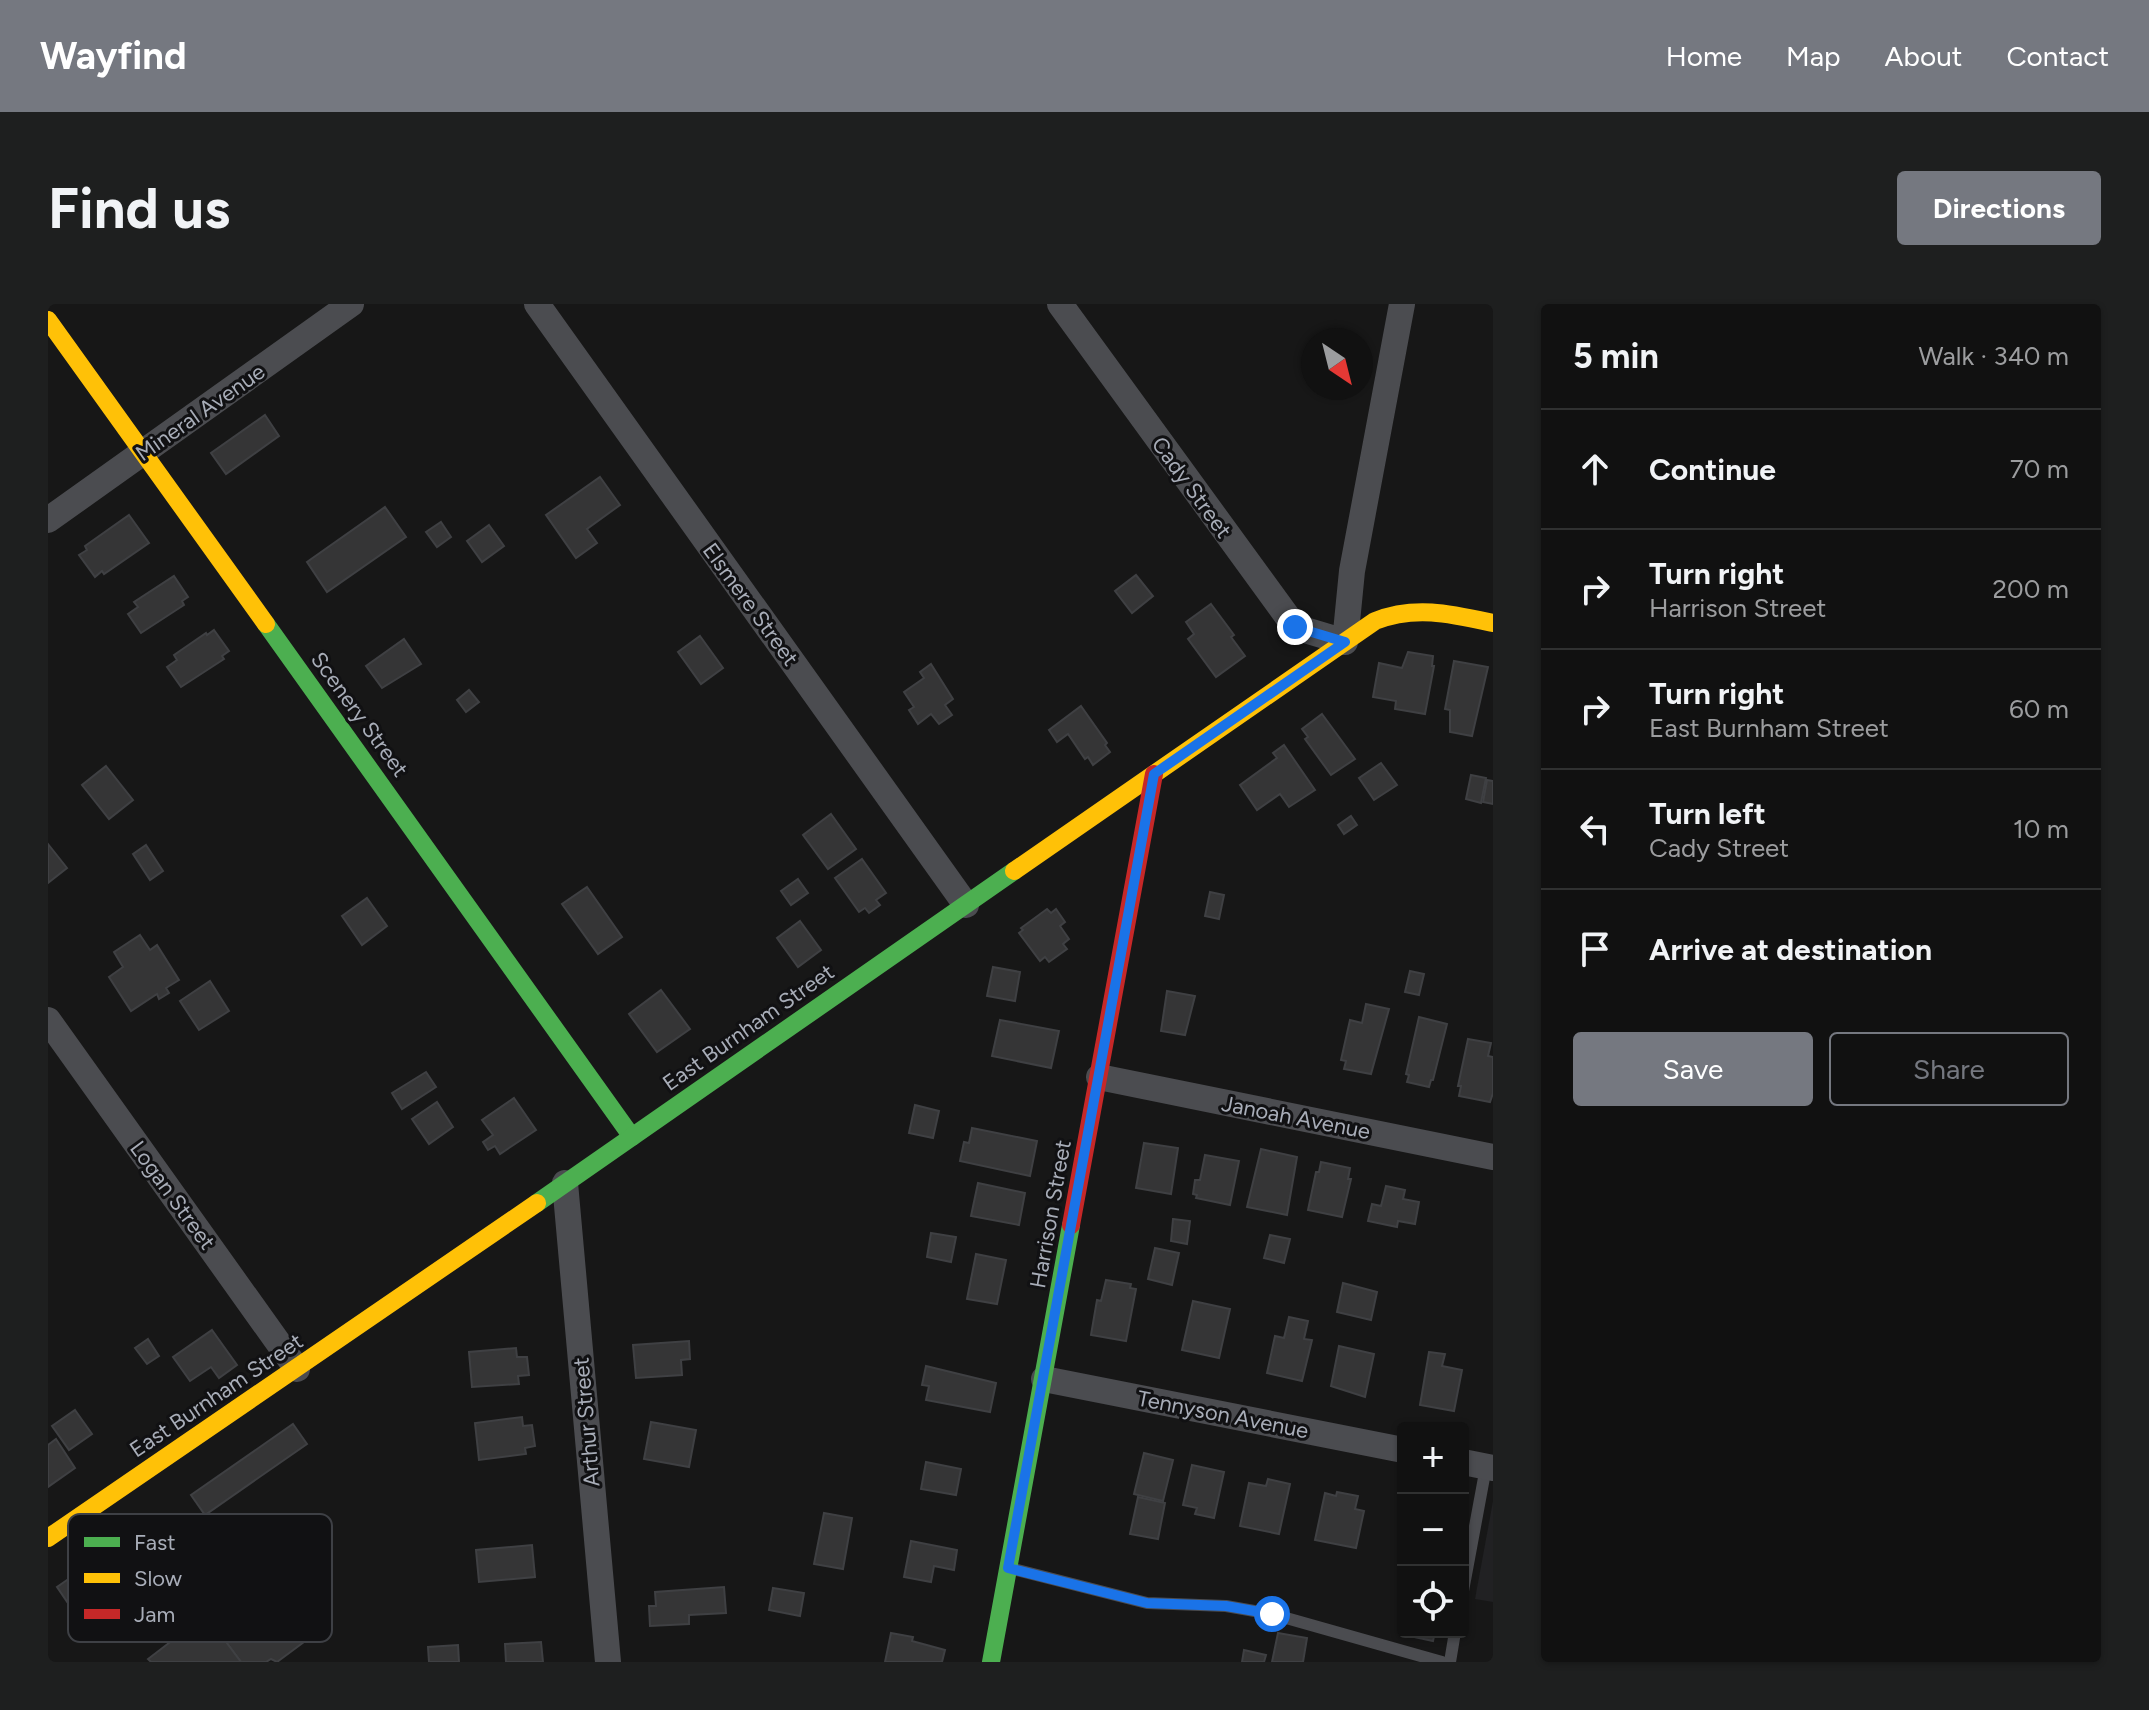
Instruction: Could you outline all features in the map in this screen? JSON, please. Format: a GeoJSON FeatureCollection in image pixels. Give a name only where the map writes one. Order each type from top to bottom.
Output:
{"type":"FeatureCollection","features":[{"type":"Feature","properties":{"kind":"street","name":"Mineral Avenue"},"geometry":{"type":"LineString","coordinates":[[48,520],[351,304]]}},
{"type":"Feature","properties":{"kind":"street","name":"Elsmere Street"},"geometry":{"type":"LineString","coordinates":[[537,304],[966,905]]}},
{"type":"Feature","properties":{"kind":"street","name":"Cady Street"},"geometry":{"type":"LineString","coordinates":[[1060,304],[1295,627],[1345,642]]}},
{"type":"Feature","properties":{"kind":"street"},"geometry":{"type":"LineString","coordinates":[[1345,642],[1352,571],[1402,304]]}},
{"type":"Feature","properties":{"kind":"street","name":"Scenery Street"},"geometry":{"type":"LineString","coordinates":[[48,320],[632,1137]]}},
{"type":"Feature","properties":{"kind":"street","name":"East Burnham Street"},"geometry":{"type":"LineString","coordinates":[[83,1514],[1375,621],[1402,611],[1425,610],[1493,623]]}},
{"type":"Feature","properties":{"kind":"street","name":"Harrison Street"},"geometry":{"type":"LineString","coordinates":[[991,1662],[1154,774]]}},
{"type":"Feature","properties":{"kind":"street","name":"Logan Street"},"geometry":{"type":"LineString","coordinates":[[48,1020],[297,1369]]}},
{"type":"Feature","properties":{"kind":"street","name":"Janoah Avenue"},"geometry":{"type":"LineString","coordinates":[[1099,1077],[1493,1157]]}},
{"type":"Feature","properties":{"kind":"street","name":"Arthur Street"},"geometry":{"type":"LineString","coordinates":[[565,1183],[608,1662]]}},
{"type":"Feature","properties":{"kind":"street","name":"Tennyson Avenue"},"geometry":{"type":"LineString","coordinates":[[1044,1379],[1397,1449]]}},
{"type":"Feature","properties":{"kind":"street","name":"East Burnham Street"},"geometry":{"type":"LineString","coordinates":[[48,1538],[68,1524]]}},
{"type":"Feature","properties":{"kind":"lane"},"geometry":{"type":"LineString","coordinates":[[1467,1566],[1481,1466]]}},
{"type":"Feature","properties":{"kind":"lane"},"geometry":{"type":"LineString","coordinates":[[1008,1568],[1147,1603],[1226,1606],[1272,1614],[1442,1662]]}},
{"type":"Feature","properties":{"kind":"lane"},"geometry":{"type":"LineString","coordinates":[[1450,1662],[1454,1638]]}},
{"type":"Feature","properties":{"kind":"shaded area"},"geometry":{"type":"Polygon","coordinates":[[[1493,1501],[1493,1602],[1475,1599],[1493,1501]]]}},
{"type":"Feature","properties":{"kind":"building"},"geometry":{"type":"Polygon","coordinates":[[[265,415],[279,436],[226,474],[211,453],[265,415]]]}},
{"type":"Feature","properties":{"kind":"building"},"geometry":{"type":"Polygon","coordinates":[[[600,477],[620,505],[587,529],[597,543],[576,558],[546,515],[600,477]]]}},
{"type":"Feature","properties":{"kind":"building"},"geometry":{"type":"Polygon","coordinates":[[[385,507],[406,537],[327,592],[307,562],[385,507]]]}},
{"type":"Feature","properties":{"kind":"building"},"geometry":{"type":"Polygon","coordinates":[[[129,515],[149,543],[95,577],[79,555],[87,550],[85,546],[129,515]]]}},
{"type":"Feature","properties":{"kind":"building"},"geometry":{"type":"Polygon","coordinates":[[[441,522],[451,537],[437,547],[426,532],[441,522]]]}},
{"type":"Feature","properties":{"kind":"building"},"geometry":{"type":"Polygon","coordinates":[[[489,525],[504,546],[482,562],[467,541],[489,525]]]}},
{"type":"Feature","properties":{"kind":"building"},"geometry":{"type":"Polygon","coordinates":[[[1136,575],[1153,596],[1132,613],[1115,591],[1136,575]]]}},
{"type":"Feature","properties":{"kind":"building"},"geometry":{"type":"Polygon","coordinates":[[[174,576],[188,597],[182,601],[184,605],[141,633],[128,614],[138,607],[134,602],[174,576]]]}},
{"type":"Feature","properties":{"kind":"building"},"geometry":{"type":"Polygon","coordinates":[[[1211,604],[1245,656],[1216,677],[1188,639],[1194,634],[1186,622],[1211,604]]]}},
{"type":"Feature","properties":{"kind":"building"},"geometry":{"type":"Polygon","coordinates":[[[214,630],[229,651],[222,656],[224,659],[181,687],[167,667],[177,660],[174,655],[214,630]]]}},
{"type":"Feature","properties":{"kind":"building"},"geometry":{"type":"Polygon","coordinates":[[[700,636],[723,668],[701,684],[678,652],[700,636]]]}},
{"type":"Feature","properties":{"kind":"building"},"geometry":{"type":"Polygon","coordinates":[[[404,639],[421,664],[382,688],[366,666],[404,639]]]}},
{"type":"Feature","properties":{"kind":"building"},"geometry":{"type":"Polygon","coordinates":[[[1408,652],[1433,656],[1425,714],[1395,709],[1396,701],[1373,697],[1379,663],[1402,668],[1408,652]]]}},
{"type":"Feature","properties":{"kind":"building"},"geometry":{"type":"Polygon","coordinates":[[[1454,661],[1488,667],[1472,736],[1450,732],[1450,710],[1445,709],[1454,661]]]}},
{"type":"Feature","properties":{"kind":"building"},"geometry":{"type":"Polygon","coordinates":[[[931,664],[953,699],[945,705],[952,715],[939,724],[931,714],[918,724],[909,710],[914,707],[904,692],[924,678],[920,672],[931,664]]]}},
{"type":"Feature","properties":{"kind":"building"},"geometry":{"type":"Polygon","coordinates":[[[469,690],[479,702],[466,712],[457,700],[469,690]]]}},
{"type":"Feature","properties":{"kind":"building"},"geometry":{"type":"Polygon","coordinates":[[[1081,706],[1110,752],[1093,765],[1088,757],[1085,759],[1068,734],[1057,742],[1049,730],[1081,706]]]}},
{"type":"Feature","properties":{"kind":"building"},"geometry":{"type":"Polygon","coordinates":[[[1322,714],[1355,759],[1331,775],[1305,739],[1308,737],[1302,729],[1322,714]]]}},
{"type":"Feature","properties":{"kind":"building"},"geometry":{"type":"Polygon","coordinates":[[[1284,745],[1315,790],[1289,807],[1280,794],[1257,810],[1240,785],[1277,758],[1273,753],[1284,745]]]}},
{"type":"Feature","properties":{"kind":"building"},"geometry":{"type":"Polygon","coordinates":[[[1381,763],[1397,785],[1374,800],[1359,778],[1381,763]]]}},
{"type":"Feature","properties":{"kind":"building"},"geometry":{"type":"Polygon","coordinates":[[[106,766],[133,800],[109,819],[82,785],[106,766]]]}},
{"type":"Feature","properties":{"kind":"building"},"geometry":{"type":"Polygon","coordinates":[[[1471,775],[1486,778],[1481,803],[1466,799],[1471,775]]]}},
{"type":"Feature","properties":{"kind":"building"},"geometry":{"type":"Polygon","coordinates":[[[1487,780],[1493,781],[1493,804],[1483,802],[1487,780]]]}},
{"type":"Feature","properties":{"kind":"building"},"geometry":{"type":"Polygon","coordinates":[[[831,814],[856,849],[828,869],[803,835],[831,814]]]}},
{"type":"Feature","properties":{"kind":"building"},"geometry":{"type":"Polygon","coordinates":[[[1351,816],[1357,825],[1344,834],[1338,825],[1351,816]]]}},
{"type":"Feature","properties":{"kind":"building"},"geometry":{"type":"Polygon","coordinates":[[[48,844],[67,868],[48,883],[48,844]]]}},
{"type":"Feature","properties":{"kind":"building"},"geometry":{"type":"Polygon","coordinates":[[[146,845],[163,871],[150,880],[133,854],[146,845]]]}},
{"type":"Feature","properties":{"kind":"building"},"geometry":{"type":"Polygon","coordinates":[[[862,859],[886,893],[876,900],[880,905],[869,913],[865,908],[859,912],[835,878],[862,859]]]}},
{"type":"Feature","properties":{"kind":"building"},"geometry":{"type":"Polygon","coordinates":[[[798,879],[808,893],[791,905],[781,891],[798,879]]]}},
{"type":"Feature","properties":{"kind":"building"},"geometry":{"type":"Polygon","coordinates":[[[587,887],[622,937],[598,954],[562,904],[587,887]]]}},
{"type":"Feature","properties":{"kind":"building"},"geometry":{"type":"Polygon","coordinates":[[[1210,892],[1224,895],[1219,919],[1205,916],[1210,892]]]}},
{"type":"Feature","properties":{"kind":"building"},"geometry":{"type":"Polygon","coordinates":[[[367,898],[387,926],[362,945],[342,916],[367,898]]]}},
{"type":"Feature","properties":{"kind":"building"},"geometry":{"type":"Polygon","coordinates":[[[1047,909],[1051,913],[1056,909],[1065,922],[1060,926],[1069,939],[1063,944],[1067,949],[1049,962],[1045,957],[1040,961],[1019,933],[1023,930],[1021,928],[1047,909]]]}},
{"type":"Feature","properties":{"kind":"building"},"geometry":{"type":"Polygon","coordinates":[[[800,921],[821,950],[798,967],[777,938],[800,921]]]}},
{"type":"Feature","properties":{"kind":"building"},"geometry":{"type":"Polygon","coordinates":[[[140,935],[150,950],[157,945],[179,980],[166,988],[169,993],[159,999],[157,994],[131,1011],[109,977],[123,967],[114,952],[140,935]]]}},
{"type":"Feature","properties":{"kind":"building"},"geometry":{"type":"Polygon","coordinates":[[[993,967],[1020,972],[1015,1001],[987,996],[993,967]]]}},
{"type":"Feature","properties":{"kind":"building"},"geometry":{"type":"Polygon","coordinates":[[[1410,971],[1424,974],[1419,995],[1405,992],[1410,971]]]}},
{"type":"Feature","properties":{"kind":"building"},"geometry":{"type":"Polygon","coordinates":[[[210,981],[229,1011],[199,1030],[180,1001],[210,981]]]}},
{"type":"Feature","properties":{"kind":"building"},"geometry":{"type":"Polygon","coordinates":[[[661,990],[690,1029],[657,1052],[629,1014],[661,990]]]}},
{"type":"Feature","properties":{"kind":"building"},"geometry":{"type":"Polygon","coordinates":[[[1167,991],[1195,996],[1185,1035],[1161,1031],[1167,991]]]}},
{"type":"Feature","properties":{"kind":"building"},"geometry":{"type":"Polygon","coordinates":[[[1366,1004],[1389,1009],[1371,1074],[1344,1069],[1346,1061],[1341,1060],[1350,1020],[1362,1023],[1366,1004]]]}},
{"type":"Feature","properties":{"kind":"building"},"geometry":{"type":"Polygon","coordinates":[[[1419,1017],[1447,1024],[1429,1087],[1407,1082],[1409,1075],[1406,1074],[1419,1017]]]}},
{"type":"Feature","properties":{"kind":"building"},"geometry":{"type":"Polygon","coordinates":[[[1000,1020],[1059,1031],[1051,1068],[992,1056],[1000,1020]]]}},
{"type":"Feature","properties":{"kind":"building"},"geometry":{"type":"Polygon","coordinates":[[[1468,1039],[1491,1043],[1488,1056],[1493,1057],[1493,1093],[1490,1102],[1459,1096],[1461,1086],[1458,1086],[1468,1039]]]}},
{"type":"Feature","properties":{"kind":"building"},"geometry":{"type":"Polygon","coordinates":[[[426,1072],[436,1087],[402,1109],[392,1093],[426,1072]]]}},
{"type":"Feature","properties":{"kind":"building"},"geometry":{"type":"Polygon","coordinates":[[[514,1098],[536,1130],[500,1154],[495,1146],[488,1150],[483,1142],[493,1135],[482,1120],[514,1098]]]}},
{"type":"Feature","properties":{"kind":"building"},"geometry":{"type":"Polygon","coordinates":[[[437,1102],[453,1127],[429,1144],[412,1119],[437,1102]]]}},
{"type":"Feature","properties":{"kind":"building"},"geometry":{"type":"Polygon","coordinates":[[[915,1105],[939,1111],[933,1138],[909,1133],[915,1105]]]}},
{"type":"Feature","properties":{"kind":"building"},"geometry":{"type":"Polygon","coordinates":[[[972,1128],[1037,1141],[1030,1176],[960,1161],[964,1142],[969,1143],[972,1128]]]}},
{"type":"Feature","properties":{"kind":"building"},"geometry":{"type":"Polygon","coordinates":[[[1144,1143],[1178,1148],[1171,1194],[1136,1188],[1144,1143]]]}},
{"type":"Feature","properties":{"kind":"building"},"geometry":{"type":"Polygon","coordinates":[[[1261,1149],[1297,1157],[1287,1215],[1247,1207],[1261,1149]]]}},
{"type":"Feature","properties":{"kind":"building"},"geometry":{"type":"Polygon","coordinates":[[[1205,1155],[1239,1161],[1230,1205],[1196,1198],[1197,1195],[1193,1194],[1195,1180],[1200,1180],[1205,1155]]]}},
{"type":"Feature","properties":{"kind":"building"},"geometry":{"type":"Polygon","coordinates":[[[1321,1162],[1350,1168],[1348,1179],[1351,1179],[1342,1217],[1308,1210],[1321,1162]]]}},
{"type":"Feature","properties":{"kind":"building"},"geometry":{"type":"Polygon","coordinates":[[[978,1183],[1025,1193],[1019,1225],[971,1216],[978,1183]]]}},
{"type":"Feature","properties":{"kind":"building"},"geometry":{"type":"Polygon","coordinates":[[[1386,1186],[1405,1190],[1403,1199],[1419,1202],[1415,1224],[1398,1221],[1397,1227],[1368,1221],[1372,1204],[1381,1206],[1386,1186]]]}},
{"type":"Feature","properties":{"kind":"building"},"geometry":{"type":"Polygon","coordinates":[[[1173,1219],[1190,1221],[1187,1244],[1171,1241],[1173,1219]]]}},
{"type":"Feature","properties":{"kind":"building"},"geometry":{"type":"Polygon","coordinates":[[[931,1233],[956,1237],[951,1262],[927,1257],[931,1233]]]}},
{"type":"Feature","properties":{"kind":"building"},"geometry":{"type":"Polygon","coordinates":[[[1270,1235],[1290,1239],[1284,1263],[1264,1258],[1270,1235]]]}},
{"type":"Feature","properties":{"kind":"building"},"geometry":{"type":"Polygon","coordinates":[[[1155,1248],[1179,1253],[1172,1285],[1148,1279],[1155,1248]]]}},
{"type":"Feature","properties":{"kind":"building"},"geometry":{"type":"Polygon","coordinates":[[[976,1254],[1006,1260],[997,1304],[967,1299],[976,1254]]]}},
{"type":"Feature","properties":{"kind":"building"},"geometry":{"type":"Polygon","coordinates":[[[1106,1280],[1131,1284],[1130,1288],[1136,1289],[1126,1341],[1091,1335],[1097,1300],[1101,1301],[1106,1280]]]}},
{"type":"Feature","properties":{"kind":"building"},"geometry":{"type":"Polygon","coordinates":[[[1343,1283],[1377,1292],[1371,1320],[1337,1312],[1343,1283]]]}},
{"type":"Feature","properties":{"kind":"building"},"geometry":{"type":"Polygon","coordinates":[[[1193,1301],[1230,1309],[1219,1358],[1182,1350],[1193,1301]]]}},
{"type":"Feature","properties":{"kind":"building"},"geometry":{"type":"Polygon","coordinates":[[[1289,1317],[1308,1321],[1304,1339],[1312,1340],[1302,1381],[1267,1373],[1275,1336],[1284,1338],[1289,1317]]]}},
{"type":"Feature","properties":{"kind":"building"},"geometry":{"type":"Polygon","coordinates":[[[212,1330],[237,1365],[219,1378],[211,1367],[190,1381],[173,1357],[212,1330]]]}},
{"type":"Feature","properties":{"kind":"building"},"geometry":{"type":"Polygon","coordinates":[[[148,1339],[159,1356],[147,1364],[135,1348],[148,1339]]]}},
{"type":"Feature","properties":{"kind":"building"},"geometry":{"type":"Polygon","coordinates":[[[689,1341],[690,1359],[681,1360],[682,1375],[636,1378],[633,1345],[689,1341]]]}},
{"type":"Feature","properties":{"kind":"building"},"geometry":{"type":"Polygon","coordinates":[[[1339,1346],[1374,1354],[1365,1397],[1331,1386],[1339,1346]]]}},
{"type":"Feature","properties":{"kind":"building"},"geometry":{"type":"Polygon","coordinates":[[[516,1348],[517,1357],[527,1357],[529,1375],[518,1376],[519,1384],[472,1387],[469,1352],[516,1348]]]}},
{"type":"Feature","properties":{"kind":"building"},"geometry":{"type":"Polygon","coordinates":[[[1429,1352],[1445,1354],[1442,1366],[1462,1370],[1454,1411],[1420,1405],[1429,1352]]]}},
{"type":"Feature","properties":{"kind":"building"},"geometry":{"type":"Polygon","coordinates":[[[926,1366],[996,1383],[990,1412],[926,1400],[929,1386],[922,1385],[926,1366]]]}},
{"type":"Feature","properties":{"kind":"building"},"geometry":{"type":"Polygon","coordinates":[[[75,1410],[92,1434],[69,1450],[52,1426],[75,1410]]]}},
{"type":"Feature","properties":{"kind":"building"},"geometry":{"type":"Polygon","coordinates":[[[522,1417],[523,1426],[532,1425],[535,1446],[525,1448],[526,1454],[479,1460],[475,1423],[522,1417]]]}},
{"type":"Feature","properties":{"kind":"building"},"geometry":{"type":"Polygon","coordinates":[[[651,1422],[696,1430],[689,1467],[644,1459],[651,1422]]]}},
{"type":"Feature","properties":{"kind":"building"},"geometry":{"type":"Polygon","coordinates":[[[293,1424],[307,1444],[206,1514],[191,1495],[293,1424]]]}},
{"type":"Feature","properties":{"kind":"building"},"geometry":{"type":"Polygon","coordinates":[[[56,1439],[75,1468],[48,1487],[48,1445],[56,1439]]]}},
{"type":"Feature","properties":{"kind":"building"},"geometry":{"type":"Polygon","coordinates":[[[1144,1453],[1173,1460],[1163,1501],[1134,1494],[1144,1453]]]}},
{"type":"Feature","properties":{"kind":"building"},"geometry":{"type":"Polygon","coordinates":[[[926,1462],[961,1469],[956,1495],[921,1489],[926,1462]]]}},
{"type":"Feature","properties":{"kind":"building"},"geometry":{"type":"Polygon","coordinates":[[[1192,1465],[1224,1472],[1214,1518],[1195,1514],[1197,1508],[1183,1505],[1192,1465]]]}},
{"type":"Feature","properties":{"kind":"building"},"geometry":{"type":"Polygon","coordinates":[[[1268,1479],[1290,1484],[1279,1534],[1240,1526],[1249,1483],[1266,1486],[1268,1479]]]}},
{"type":"Feature","properties":{"kind":"building"},"geometry":{"type":"Polygon","coordinates":[[[1337,1492],[1358,1496],[1355,1509],[1364,1511],[1356,1548],[1315,1540],[1325,1493],[1336,1496],[1337,1492]]]}},
{"type":"Feature","properties":{"kind":"building"},"geometry":{"type":"Polygon","coordinates":[[[1138,1497],[1165,1503],[1158,1539],[1130,1534],[1138,1497]]]}},
{"type":"Feature","properties":{"kind":"building"},"geometry":{"type":"Polygon","coordinates":[[[824,1513],[852,1518],[843,1569],[814,1564],[824,1513]]]}},
{"type":"Feature","properties":{"kind":"building"},"geometry":{"type":"Polygon","coordinates":[[[911,1541],[957,1550],[954,1570],[934,1566],[931,1582],[904,1577],[911,1541]]]}},
{"type":"Feature","properties":{"kind":"building"},"geometry":{"type":"Polygon","coordinates":[[[532,1545],[535,1577],[479,1582],[476,1550],[532,1545]]]}},
{"type":"Feature","properties":{"kind":"building"},"geometry":{"type":"Polygon","coordinates":[[[68,1579],[68,1603],[57,1587],[68,1579]]]}},
{"type":"Feature","properties":{"kind":"building"},"geometry":{"type":"Polygon","coordinates":[[[724,1587],[726,1613],[689,1615],[689,1624],[650,1626],[649,1606],[656,1606],[655,1592],[724,1587]]]}},
{"type":"Feature","properties":{"kind":"building"},"geometry":{"type":"Polygon","coordinates":[[[773,1588],[804,1593],[800,1616],[769,1610],[773,1588]]]}},
{"type":"Feature","properties":{"kind":"building"},"geometry":{"type":"Polygon","coordinates":[[[891,1633],[913,1637],[912,1641],[945,1650],[942,1662],[885,1662],[891,1633]]]}},
{"type":"Feature","properties":{"kind":"building"},"geometry":{"type":"Polygon","coordinates":[[[1278,1633],[1307,1638],[1303,1662],[1272,1662],[1278,1633]]]}},
{"type":"Feature","properties":{"kind":"building"},"geometry":{"type":"Polygon","coordinates":[[[170,1642],[226,1642],[241,1662],[151,1662],[148,1659],[170,1642]]]}},
{"type":"Feature","properties":{"kind":"building"},"geometry":{"type":"Polygon","coordinates":[[[226,1642],[304,1642],[277,1662],[271,1659],[266,1662],[241,1662],[226,1642]]]}},
{"type":"Feature","properties":{"kind":"building"},"geometry":{"type":"Polygon","coordinates":[[[541,1642],[543,1662],[506,1662],[505,1644],[541,1642]]]}},
{"type":"Feature","properties":{"kind":"building"},"geometry":{"type":"Polygon","coordinates":[[[458,1645],[459,1662],[429,1662],[428,1647],[458,1645]]]}},
{"type":"Feature","properties":{"kind":"building"},"geometry":{"type":"Polygon","coordinates":[[[1244,1650],[1266,1655],[1264,1662],[1242,1662],[1244,1650]]]}},
{"type":"Feature","properties":{"kind":"traffic: fast"},"geometry":{"type":"LineString","coordinates":[[266,624],[632,1137]]}},
{"type":"Feature","properties":{"kind":"traffic: fast"},"geometry":{"type":"LineString","coordinates":[[537,1203],[1014,871]]}},
{"type":"Feature","properties":{"kind":"traffic: fast"},"geometry":{"type":"LineString","coordinates":[[991,1662],[1071,1225]]}},
{"type":"Feature","properties":{"kind":"traffic: slow"},"geometry":{"type":"LineString","coordinates":[[48,320],[266,624]]}},
{"type":"Feature","properties":{"kind":"traffic: slow"},"geometry":{"type":"LineString","coordinates":[[1014,871],[1375,621],[1419,612],[1493,623]]}},
{"type":"Feature","properties":{"kind":"traffic: slow"},"geometry":{"type":"LineString","coordinates":[[83,1514],[537,1203]]}},
{"type":"Feature","properties":{"kind":"traffic: slow"},"geometry":{"type":"LineString","coordinates":[[48,1538],[68,1524]]}},
{"type":"Feature","properties":{"kind":"traffic: jam"},"geometry":{"type":"LineString","coordinates":[[1071,1225],[1154,774]]}},
{"type":"Feature","properties":{"kind":"route"},"geometry":{"type":"LineString","coordinates":[[1272,1614],[1226,1606],[1147,1603],[1008,1568],[1154,774],[1345,642],[1295,627]]}}]}
